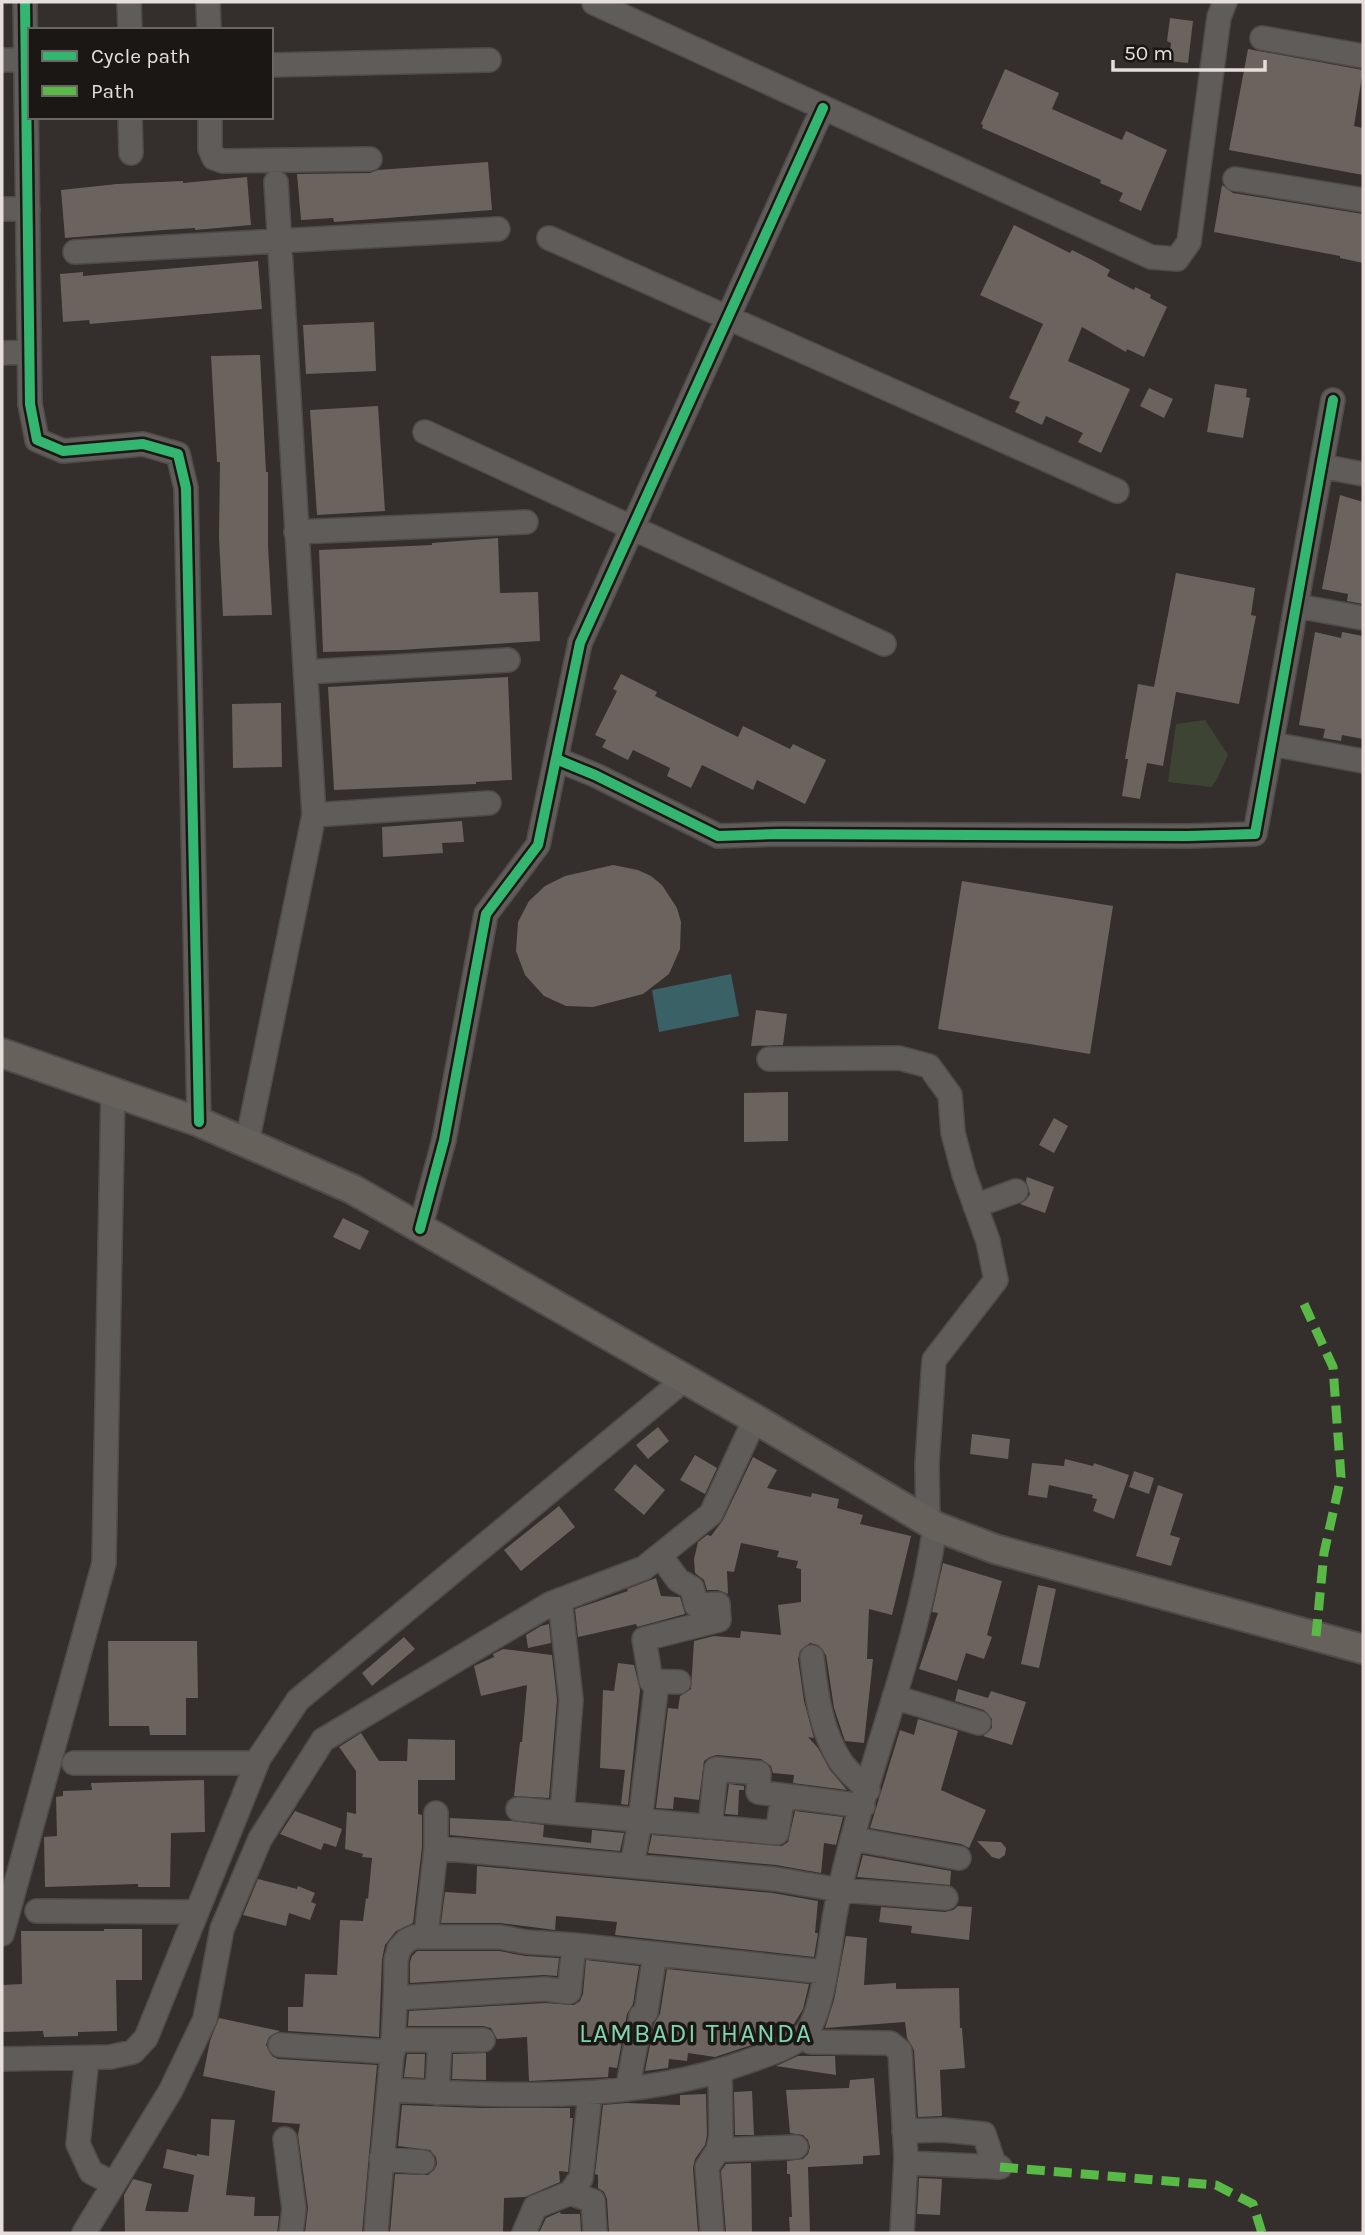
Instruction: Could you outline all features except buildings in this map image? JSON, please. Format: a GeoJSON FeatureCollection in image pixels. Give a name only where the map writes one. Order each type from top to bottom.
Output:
{"type":"FeatureCollection","features":[{"type":"Feature","properties":{"kind":"main road"},"geometry":{"type":"LineString","coordinates":[[2,1053],[199,1122],[352,1189],[755,1419],[932,1524],[995,1549],[1363,1649]]}},
{"type":"Feature","properties":{"kind":"street"},"geometry":{"type":"LineString","coordinates":[[25,2],[30,404],[37,440],[63,451],[143,444],[178,454],[186,488],[199,1122]]}},
{"type":"Feature","properties":{"kind":"street"},"geometry":{"type":"LineString","coordinates":[[129,2],[130,28]]}},
{"type":"Feature","properties":{"kind":"street"},"geometry":{"type":"LineString","coordinates":[[208,2],[209,28]]}},
{"type":"Feature","properties":{"kind":"street"},"geometry":{"type":"LineString","coordinates":[[594,3],[1151,257],[1177,259],[1189,242],[1219,17],[1225,2]]}},
{"type":"Feature","properties":{"kind":"street"},"geometry":{"type":"LineString","coordinates":[[1262,38],[1363,56]]}},
{"type":"Feature","properties":{"kind":"street"},"geometry":{"type":"LineString","coordinates":[[2,60],[26,60]]}},
{"type":"Feature","properties":{"kind":"street"},"geometry":{"type":"LineString","coordinates":[[273,65],[489,60]]}},
{"type":"Feature","properties":{"kind":"street"},"geometry":{"type":"LineString","coordinates":[[420,1229],[444,1140],[486,914],[538,845],[580,643],[823,108]]}},
{"type":"Feature","properties":{"kind":"street"},"geometry":{"type":"LineString","coordinates":[[130,119],[131,153]]}},
{"type":"Feature","properties":{"kind":"street"},"geometry":{"type":"LineString","coordinates":[[210,119],[210,149],[214,158],[223,161],[370,159]]}},
{"type":"Feature","properties":{"kind":"street"},"geometry":{"type":"LineString","coordinates":[[1235,179],[1363,200]]}},
{"type":"Feature","properties":{"kind":"street"},"geometry":{"type":"LineString","coordinates":[[247,1143],[314,815],[276,182]]}},
{"type":"Feature","properties":{"kind":"street"},"geometry":{"type":"LineString","coordinates":[[2,209],[28,209]]}},
{"type":"Feature","properties":{"kind":"street"},"geometry":{"type":"LineString","coordinates":[[75,252],[498,229]]}},
{"type":"Feature","properties":{"kind":"street"},"geometry":{"type":"LineString","coordinates":[[549,238],[1117,491]]}},
{"type":"Feature","properties":{"kind":"street"},"geometry":{"type":"LineString","coordinates":[[2,353],[29,352]]}},
{"type":"Feature","properties":{"kind":"street"},"geometry":{"type":"LineString","coordinates":[[556,759],[595,775],[718,836],[1255,834],[1332,400]]}},
{"type":"Feature","properties":{"kind":"street"},"geometry":{"type":"LineString","coordinates":[[425,432],[884,644]]}},
{"type":"Feature","properties":{"kind":"street"},"geometry":{"type":"LineString","coordinates":[[1321,466],[1363,474]]}},
{"type":"Feature","properties":{"kind":"street"},"geometry":{"type":"LineString","coordinates":[[296,532],[526,522]]}},
{"type":"Feature","properties":{"kind":"street"},"geometry":{"type":"LineString","coordinates":[[1297,606],[1363,618]]}},
{"type":"Feature","properties":{"kind":"street"},"geometry":{"type":"LineString","coordinates":[[306,672],[508,660]]}},
{"type":"Feature","properties":{"kind":"street"},"geometry":{"type":"LineString","coordinates":[[1272,744],[1363,761]]}},
{"type":"Feature","properties":{"kind":"street"},"geometry":{"type":"LineString","coordinates":[[314,815],[489,803]]}},
{"type":"Feature","properties":{"kind":"street"},"geometry":{"type":"LineString","coordinates":[[390,2090],[590,2094],[628,2089],[720,2071],[779,2050],[805,2034],[819,2007],[840,1889],[921,1602],[932,1524],[927,1464],[934,1360],[996,1280],[988,1241],[953,1133],[950,1095],[929,1066],[899,1058],[769,1059]]}},
{"type":"Feature","properties":{"kind":"street"},"geometry":{"type":"LineString","coordinates":[[2,1934],[104,1563],[113,1090]]}},
{"type":"Feature","properties":{"kind":"street"},"geometry":{"type":"LineString","coordinates":[[975,1206],[1016,1191]]}},
{"type":"Feature","properties":{"kind":"street"},"geometry":{"type":"LineString","coordinates":[[2,2059],[110,2057],[133,2052],[146,2038],[257,1763],[298,1700],[685,1380]]}},
{"type":"Feature","properties":{"kind":"street"},"geometry":{"type":"LineString","coordinates":[[84,2233],[172,2090],[205,2019],[222,1929],[260,1839],[323,1740],[550,1604],[644,1568],[711,1514],[755,1419]]}},
{"type":"Feature","properties":{"kind":"street"},"geometry":{"type":"LineString","coordinates":[[632,1866],[668,1682],[651,1681],[644,1639],[719,1620],[718,1604],[696,1605],[692,1588],[678,1580],[660,1555]]}},
{"type":"Feature","properties":{"kind":"street"},"geometry":{"type":"LineString","coordinates":[[560,1600],[571,1700],[562,1813]]}},
{"type":"Feature","properties":{"kind":"street"},"geometry":{"type":"LineString","coordinates":[[812,1657],[816,1693],[827,1732],[842,1763],[865,1798]]}},
{"type":"Feature","properties":{"kind":"street"},"geometry":{"type":"LineString","coordinates":[[894,1697],[979,1723]]}},
{"type":"Feature","properties":{"kind":"street"},"geometry":{"type":"LineString","coordinates":[[74,1763],[257,1763]]}},
{"type":"Feature","properties":{"kind":"street"},"geometry":{"type":"LineString","coordinates":[[710,1827],[716,1769],[759,1773],[758,1792],[783,1796],[865,1798]]}},
{"type":"Feature","properties":{"kind":"street"},"geometry":{"type":"LineString","coordinates":[[518,1808],[778,1833],[783,1796]]}},
{"type":"Feature","properties":{"kind":"street"},"geometry":{"type":"LineString","coordinates":[[426,1935],[436,1848],[436,1813]]}},
{"type":"Feature","properties":{"kind":"street"},"geometry":{"type":"LineString","coordinates":[[854,1839],[960,1858]]}},
{"type":"Feature","properties":{"kind":"street"},"geometry":{"type":"LineString","coordinates":[[436,1848],[775,1878],[840,1889],[946,1898]]}},
{"type":"Feature","properties":{"kind":"street"},"geometry":{"type":"LineString","coordinates":[[37,1911],[197,1912]]}},
{"type":"Feature","properties":{"kind":"street"},"geometry":{"type":"LineString","coordinates":[[376,2233],[381,2159],[390,2090],[396,1960],[399,1949],[406,1941],[426,1935],[500,1937],[526,1942],[825,1972]]}},
{"type":"Feature","properties":{"kind":"street"},"geometry":{"type":"LineString","coordinates":[[396,1998],[545,1989],[569,1992],[574,1945]]}},
{"type":"Feature","properties":{"kind":"street"},"geometry":{"type":"LineString","coordinates":[[628,2089],[641,2016],[646,2012],[655,1954]]}},
{"type":"Feature","properties":{"kind":"street"},"geometry":{"type":"LineString","coordinates":[[805,2034],[811,2042],[890,2043],[900,2051],[906,2163],[902,2233]]}},
{"type":"Feature","properties":{"kind":"street"},"geometry":{"type":"LineString","coordinates":[[280,2045],[393,2046],[483,2040]]}},
{"type":"Feature","properties":{"kind":"street"},"geometry":{"type":"LineString","coordinates":[[436,2093],[440,2041]]}},
{"type":"Feature","properties":{"kind":"street"},"geometry":{"type":"LineString","coordinates":[[87,2058],[78,2144],[91,2172],[114,2184]]}},
{"type":"Feature","properties":{"kind":"street"},"geometry":{"type":"LineString","coordinates":[[712,2233],[707,2167],[718,2150],[721,2136],[720,2071]]}},
{"type":"Feature","properties":{"kind":"street"},"geometry":{"type":"LineString","coordinates":[[524,2233],[535,2207],[570,2193],[581,2178],[590,2094]]}},
{"type":"Feature","properties":{"kind":"street"},"geometry":{"type":"LineString","coordinates":[[904,2131],[944,2130],[984,2134],[997,2167],[906,2163]]}},
{"type":"Feature","properties":{"kind":"street"},"geometry":{"type":"LineString","coordinates":[[285,2139],[294,2209],[291,2233]]}},
{"type":"Feature","properties":{"kind":"street"},"geometry":{"type":"LineString","coordinates":[[718,2150],[796,2147]]}},
{"type":"Feature","properties":{"kind":"street"},"geometry":{"type":"LineString","coordinates":[[381,2159],[423,2162]]}},
{"type":"Feature","properties":{"kind":"street"},"geometry":{"type":"LineString","coordinates":[[570,2193],[593,2201],[595,2233]]}},
{"type":"Feature","properties":{"kind":"green space"},"geometry":{"type":"Polygon","coordinates":[[[1205,720],[1228,755],[1216,781],[1211,787],[1168,782],[1176,724],[1205,720]]]}},
{"type":"Feature","properties":{"kind":"water"},"geometry":{"type":"Polygon","coordinates":[[[731,974],[739,1016],[659,1032],[652,990],[731,974]]]}},
{"type":"Feature","properties":{"kind":"marked path"},"geometry":{"type":"LineString","coordinates":[[1304,1304],[1333,1367],[1341,1477],[1324,1553],[1316,1636]]}},
{"type":"Feature","properties":{"kind":"marked path"},"geometry":{"type":"LineString","coordinates":[[1000,2167],[1216,2185],[1253,2204],[1262,2233]]}},
{"type":"Feature","properties":{"kind":"cycle path"},"geometry":{"type":"LineString","coordinates":[[25,2],[30,404],[37,440],[63,451],[143,444],[178,454],[186,488],[199,1122]]}},
{"type":"Feature","properties":{"kind":"cycle path"},"geometry":{"type":"LineString","coordinates":[[420,1229],[444,1140],[486,914],[538,845],[580,643],[823,108]]}},
{"type":"Feature","properties":{"kind":"cycle path"},"geometry":{"type":"LineString","coordinates":[[556,759],[595,775],[718,836],[1255,834],[1333,400]]}},
{"type":"Feature","properties":{"kind":"district","name":"LAMBADI THANDA"},"geometry":{"type":"Point","coordinates":[696,2033]}}]}
